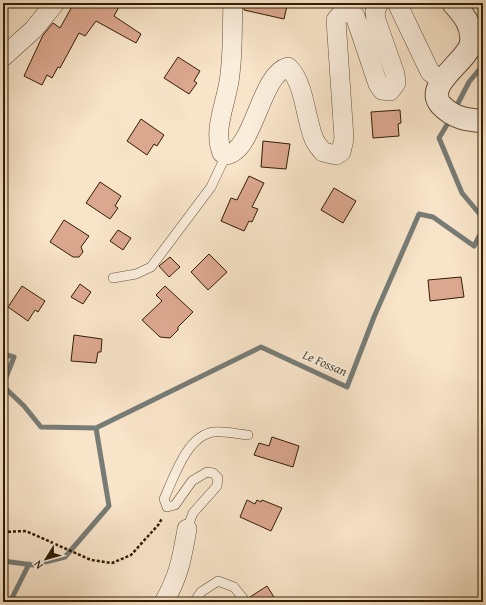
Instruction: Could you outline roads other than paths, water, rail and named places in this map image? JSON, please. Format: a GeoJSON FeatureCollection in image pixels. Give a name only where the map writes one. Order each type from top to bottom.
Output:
{"type":"FeatureCollection","features":[{"type":"Feature","properties":{"kind":"street"},"geometry":{"type":"LineString","coordinates":[[3,57],[33,30],[55,3]]}},
{"type":"Feature","properties":{"kind":"street"},"geometry":{"type":"LineString","coordinates":[[233,3],[230,75],[219,129],[220,148],[222,153],[226,155],[237,151],[243,143],[260,105],[276,75],[282,69],[288,67],[293,72],[298,83],[314,139],[323,152],[336,155],[341,152],[344,139],[336,20],[341,14],[350,12],[355,16],[378,84],[382,90],[390,91],[396,83],[395,74],[376,20],[374,11],[379,3]]}},
{"type":"Feature","properties":{"kind":"street"},"geometry":{"type":"LineString","coordinates":[[397,3],[430,72],[442,82]]}},
{"type":"Feature","properties":{"kind":"street"},"geometry":{"type":"LineString","coordinates":[[453,3],[464,14],[471,28],[470,45],[442,82],[437,93],[438,102],[463,117]]}},
{"type":"Feature","properties":{"kind":"street"},"geometry":{"type":"LineString","coordinates":[[164,602],[176,582],[187,529]]}},
{"type":"Feature","properties":{"kind":"lane"},"geometry":{"type":"LineString","coordinates":[[113,278],[136,274],[151,267],[211,187],[226,155]]}},
{"type":"Feature","properties":{"kind":"lane"},"geometry":{"type":"LineString","coordinates":[[187,529],[193,513],[202,501],[217,486],[218,478],[213,473],[207,472],[192,481],[175,505],[167,507],[164,499],[183,457],[198,438],[214,432],[248,435]]}},
{"type":"Feature","properties":{"kind":"lane"},"geometry":{"type":"LineString","coordinates":[[194,602],[201,592],[218,581],[234,587],[246,602]]}},
{"type":"Feature","properties":{"kind":"waterway","name":"Le Fossan"},"geometry":{"type":"LineString","coordinates":[[455,109],[469,82],[483,65]]}},
{"type":"Feature","properties":{"kind":"waterway","name":"Le Fossan"},"geometry":{"type":"LineString","coordinates":[[451,118],[439,138],[462,193],[483,218]]}},
{"type":"Feature","properties":{"kind":"waterway","name":"Le Fossan"},"geometry":{"type":"LineString","coordinates":[[3,386],[24,406],[41,427],[96,428],[261,347],[347,387],[374,317],[419,214],[433,217],[474,246],[483,229]]}},
{"type":"Feature","properties":{"kind":"waterway"},"geometry":{"type":"LineString","coordinates":[[3,354],[14,357],[3,385]]}},
{"type":"Feature","properties":{"kind":"waterway"},"geometry":{"type":"LineString","coordinates":[[3,561],[33,565],[65,557],[109,506],[96,428]]}},
{"type":"Feature","properties":{"kind":"waterway","name":"Le Fossan"},"geometry":{"type":"LineString","coordinates":[[10,602],[29,564]]}}]}
